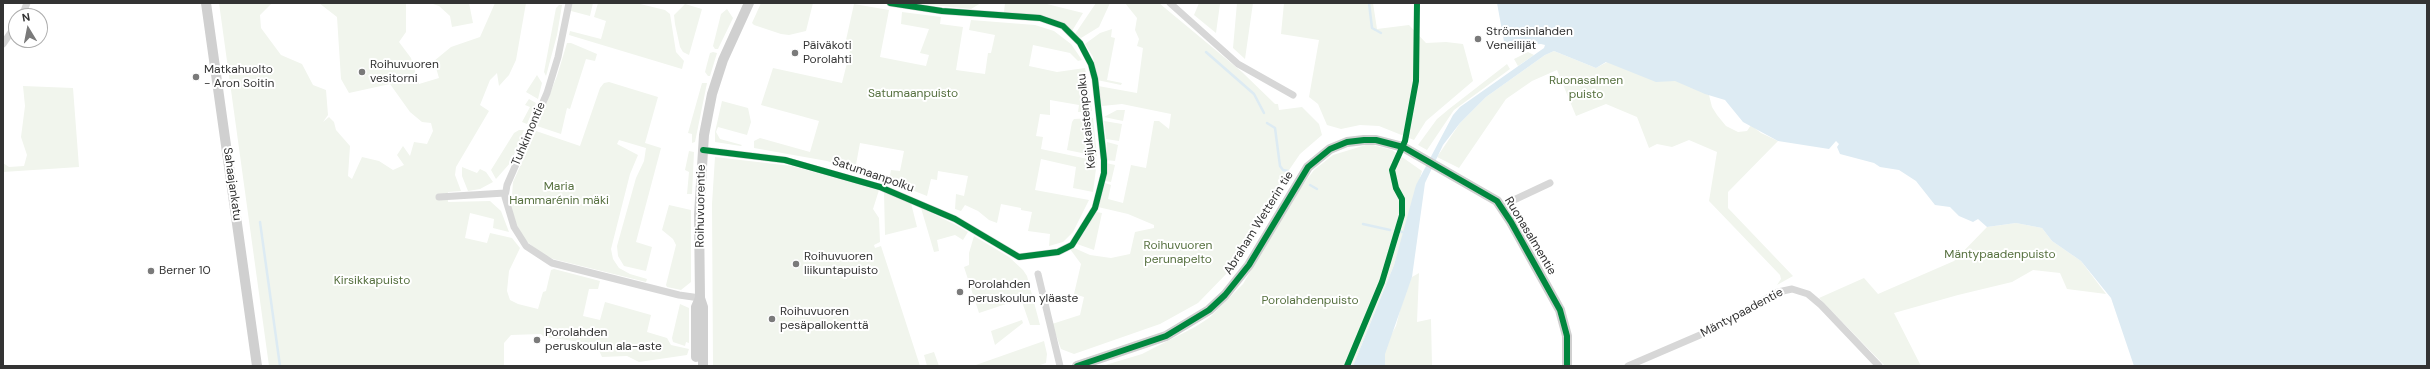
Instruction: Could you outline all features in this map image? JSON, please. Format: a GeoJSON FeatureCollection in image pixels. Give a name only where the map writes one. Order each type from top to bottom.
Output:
{"type":"FeatureCollection","features":[{"type":"Feature","properties":{"kind":"main road","name":"Sahaajankatu"},"geometry":{"type":"LineString","coordinates":[[206,3],[258,366]]}},
{"type":"Feature","properties":{"kind":"main road","name":"Roihuvuorentie"},"geometry":{"type":"LineString","coordinates":[[703,366],[703,307],[700,298],[699,197],[706,122],[726,52],[749,3]]}},
{"type":"Feature","properties":{"kind":"main road","name":"Ruonasalmentie"},"geometry":{"type":"LineString","coordinates":[[1376,140],[1395,144],[1423,158],[1484,191],[1501,206],[1560,310],[1567,336],[1567,366]]}},
{"type":"Feature","properties":{"kind":"main road","name":"Abraham Wetterin tie"},"geometry":{"type":"LineString","coordinates":[[1077,366],[1166,336],[1209,310],[1225,295],[1249,265],[1308,167],[1338,146],[1355,141],[1376,140]]}},
{"type":"Feature","properties":{"kind":"main road","name":"Roihuvuorentie"},"geometry":{"type":"LineString","coordinates":[[696,366],[696,307],[700,298]]}},
{"type":"Feature","properties":{"kind":"street","name":"Tuhkimontie"},"geometry":{"type":"LineString","coordinates":[[569,3],[561,42],[548,89],[507,184],[506,193],[510,219],[517,234],[526,246],[546,260],[679,295],[700,298]]}},
{"type":"Feature","properties":{"kind":"street","name":"Keijukaistenpolku"},"geometry":{"type":"LineString","coordinates":[[890,3],[942,11],[1031,17],[1052,21],[1070,32],[1087,54],[1095,79],[1104,160],[1099,197],[1087,223],[1072,245],[1058,252],[1024,257]]}},
{"type":"Feature","properties":{"kind":"street"},"geometry":{"type":"LineString","coordinates":[[1170,3],[1238,64],[1292,95]]}},
{"type":"Feature","properties":{"kind":"street","name":"Satumaanpolku"},"geometry":{"type":"LineString","coordinates":[[703,150],[785,160],[880,186],[955,219],[1016,256],[1024,257]]}},
{"type":"Feature","properties":{"kind":"street"},"geometry":{"type":"LineString","coordinates":[[1501,206],[1550,183]]}},
{"type":"Feature","properties":{"kind":"street"},"geometry":{"type":"LineString","coordinates":[[439,197],[506,193]]}},
{"type":"Feature","properties":{"kind":"street"},"geometry":{"type":"LineString","coordinates":[[1038,274],[1060,366]]}},
{"type":"Feature","properties":{"kind":"street","name":"Mäntypaadentie"},"geometry":{"type":"LineString","coordinates":[[1628,366],[1714,329],[1778,292],[1792,289],[1808,294],[1821,305],[1879,366]]}},
{"type":"Feature","properties":{"kind":"green space","name":"Kirsikkapuisto"},"geometry":{"type":"Polygon","coordinates":[[[219,3],[272,3],[260,15],[261,28],[281,55],[302,64],[313,85],[326,90],[328,115],[323,122],[329,117],[334,122],[336,130],[350,146],[348,176],[352,179],[362,157],[379,161],[393,170],[404,165],[397,155],[403,146],[410,156],[414,142],[427,144],[433,131],[431,123],[422,122],[410,112],[390,84],[349,93],[341,79],[337,17],[319,3],[412,3],[406,4],[406,32],[399,42],[411,58],[419,84],[439,78],[434,61],[451,47],[480,37],[495,3],[526,3],[516,60],[509,75],[499,86],[497,73],[490,80],[480,105],[489,111],[456,167],[455,175],[461,191],[448,192],[448,202],[490,201],[501,211],[509,232],[493,228],[494,219],[470,213],[465,238],[487,243],[490,233],[512,238],[520,248],[509,271],[507,291],[510,300],[518,304],[538,309],[543,292],[546,291],[551,270],[554,269],[600,281],[598,289],[589,289],[583,316],[600,320],[605,302],[651,315],[647,332],[667,338],[671,345],[689,349],[687,355],[639,362],[627,356],[602,357],[596,344],[544,337],[541,334],[511,335],[504,343],[504,366],[269,366],[219,3]]]}},
{"type":"Feature","properties":{"kind":"green space"},"geometry":{"type":"Polygon","coordinates":[[[430,3],[469,3],[473,23],[452,27],[450,16],[439,6],[430,3]]]}},
{"type":"Feature","properties":{"kind":"green space"},"geometry":{"type":"Polygon","coordinates":[[[572,3],[593,3],[590,16],[571,11],[572,3]]]}},
{"type":"Feature","properties":{"kind":"green space"},"geometry":{"type":"Polygon","coordinates":[[[598,3],[636,3],[665,10],[670,14],[676,52],[684,61],[682,69],[569,35],[570,31],[601,39],[606,21],[594,17],[598,3]]]}},
{"type":"Feature","properties":{"kind":"green space"},"geometry":{"type":"Polygon","coordinates":[[[761,3],[813,3],[806,31],[789,35],[781,34],[754,25],[752,23],[761,3]]]}},
{"type":"Feature","properties":{"kind":"green space"},"geometry":{"type":"Polygon","coordinates":[[[912,3],[981,3],[971,9],[912,3]]]}},
{"type":"Feature","properties":{"kind":"green space"},"geometry":{"type":"Polygon","coordinates":[[[1005,3],[1043,3],[1083,13],[1072,31],[1046,16],[1004,12],[1005,3]]]}},
{"type":"Feature","properties":{"kind":"green space"},"geometry":{"type":"Polygon","coordinates":[[[1096,3],[1110,3],[1099,27],[1081,38],[1075,34],[1096,3]]]}},
{"type":"Feature","properties":{"kind":"green space","name":"Roihuvuoren perunapelto"},"geometry":{"type":"Polygon","coordinates":[[[1125,3],[1159,3],[1242,72],[1275,104],[1278,104],[1279,110],[1302,107],[1319,124],[1322,135],[1300,154],[1287,173],[1230,270],[1198,303],[1160,324],[1074,354],[1061,349],[1052,324],[1080,315],[1084,297],[1074,294],[1081,264],[1070,249],[1072,247],[1090,255],[1111,258],[1130,254],[1135,232],[1154,228],[1154,225],[1128,214],[1098,207],[1105,183],[1111,185],[1108,199],[1123,203],[1131,165],[1146,168],[1154,121],[1159,121],[1169,129],[1171,114],[1122,104],[1102,106],[1098,86],[1137,93],[1143,48],[1137,46],[1139,39],[1135,30],[1137,18],[1125,3]]]}},
{"type":"Feature","properties":{"kind":"green space"},"geometry":{"type":"Polygon","coordinates":[[[1199,3],[1220,4],[1216,33],[1194,15],[1199,3]]]}},
{"type":"Feature","properties":{"kind":"green space"},"geometry":{"type":"Polygon","coordinates":[[[1237,3],[1253,3],[1245,59],[1233,48],[1237,3]]]}},
{"type":"Feature","properties":{"kind":"green space"},"geometry":{"type":"Polygon","coordinates":[[[1284,3],[1373,3],[1377,29],[1409,25],[1426,43],[1446,42],[1463,44],[1473,81],[1426,121],[1414,140],[1379,126],[1360,125],[1341,129],[1327,125],[1318,104],[1309,97],[1319,40],[1281,34],[1284,3]]]}},
{"type":"Feature","properties":{"kind":"green space"},"geometry":{"type":"Polygon","coordinates":[[[685,4],[702,9],[689,55],[683,52],[680,47],[674,15],[685,4]]]}},
{"type":"Feature","properties":{"kind":"green space","name":"Satumaanpuisto"},"geometry":{"type":"Polygon","coordinates":[[[854,4],[889,10],[880,57],[926,66],[929,55],[920,53],[929,29],[901,24],[902,12],[941,17],[940,24],[963,27],[956,70],[985,74],[988,53],[991,53],[995,35],[969,30],[971,20],[1035,25],[1054,31],[1071,44],[1082,60],[1078,61],[1070,53],[1033,45],[1029,66],[1057,72],[1085,68],[1086,73],[1092,111],[1078,112],[1079,105],[1050,100],[1050,115],[1040,114],[1036,136],[1043,137],[1041,149],[1097,161],[1093,192],[1073,188],[1076,167],[1041,159],[1035,190],[1089,200],[1073,232],[1063,242],[1049,246],[1050,234],[1028,231],[1032,212],[1021,210],[1021,208],[1001,204],[997,223],[989,220],[978,211],[965,205],[961,211],[955,209],[956,194],[964,196],[968,176],[938,171],[937,180],[931,179],[927,196],[889,181],[891,170],[900,171],[904,151],[860,143],[855,170],[827,161],[754,148],[754,141],[760,138],[810,152],[819,121],[761,105],[773,68],[842,83],[850,51],[844,49],[854,4]]]}},
{"type":"Feature","properties":{"kind":"green space"},"geometry":{"type":"Polygon","coordinates":[[[559,5],[562,5],[557,35],[546,76],[544,72],[556,8],[559,5]]]}},
{"type":"Feature","properties":{"kind":"green space"},"geometry":{"type":"Polygon","coordinates":[[[727,9],[733,18],[718,49],[715,49],[713,46],[721,14],[727,9]]]}},
{"type":"Feature","properties":{"kind":"green space"},"geometry":{"type":"Polygon","coordinates":[[[1112,29],[1111,37],[1115,38],[1107,80],[1122,83],[1121,85],[1097,80],[1093,57],[1085,44],[1100,33],[1112,29]]]}},
{"type":"Feature","properties":{"kind":"green space"},"geometry":{"type":"Polygon","coordinates":[[[567,43],[571,43],[597,54],[595,61],[586,59],[570,109],[567,108],[561,134],[537,126],[557,76],[567,43]]]}},
{"type":"Feature","properties":{"kind":"green space","name":"Ruonasalmen puisto"},"geometry":{"type":"Polygon","coordinates":[[[1554,51],[1596,68],[1620,55],[1709,95],[1712,107],[1726,126],[1738,132],[1747,131],[1751,125],[1761,133],[1778,141],[1728,192],[1728,208],[1793,276],[1777,285],[1781,279],[1780,275],[1709,201],[1717,152],[1689,140],[1672,147],[1657,144],[1649,148],[1637,117],[1606,104],[1576,116],[1557,70],[1532,81],[1506,99],[1459,168],[1437,157],[1460,123],[1486,97],[1545,55],[1554,51]]]}},
{"type":"Feature","properties":{"kind":"green space"},"geometry":{"type":"Polygon","coordinates":[[[1528,52],[1534,55],[1518,66],[1514,59],[1528,52]]]}},
{"type":"Feature","properties":{"kind":"green space"},"geometry":{"type":"Polygon","coordinates":[[[710,53],[717,53],[710,76],[708,76],[705,72],[710,53]]]}},
{"type":"Feature","properties":{"kind":"green space"},"geometry":{"type":"Polygon","coordinates":[[[1507,64],[1510,69],[1454,110],[1427,150],[1418,145],[1437,119],[1507,64]]]}},
{"type":"Feature","properties":{"kind":"green space"},"geometry":{"type":"Polygon","coordinates":[[[537,75],[542,83],[538,99],[526,92],[537,75]]]}},
{"type":"Feature","properties":{"kind":"green space","name":"Maria Hammarénin mäki"},"geometry":{"type":"Polygon","coordinates":[[[609,82],[658,97],[645,143],[661,148],[636,242],[652,247],[646,271],[624,266],[618,256],[617,246],[636,178],[644,161],[646,148],[619,140],[617,144],[638,155],[630,174],[611,249],[613,259],[619,268],[630,274],[647,279],[646,282],[553,259],[541,253],[525,240],[513,218],[511,208],[513,182],[536,131],[580,146],[600,88],[604,83],[609,82]]]}},
{"type":"Feature","properties":{"kind":"green space"},"geometry":{"type":"Polygon","coordinates":[[[702,83],[707,83],[695,142],[692,143],[692,134],[688,133],[702,83]]]}},
{"type":"Feature","properties":{"kind":"green space"},"geometry":{"type":"Polygon","coordinates":[[[23,86],[73,88],[79,167],[3,172],[3,163],[9,167],[24,166],[27,155],[21,137],[25,106],[23,86]]]}},
{"type":"Feature","properties":{"kind":"green space"},"geometry":{"type":"Polygon","coordinates":[[[529,99],[536,103],[527,124],[522,122],[530,107],[525,105],[529,99]]]}},
{"type":"Feature","properties":{"kind":"green space"},"geometry":{"type":"Polygon","coordinates":[[[722,101],[748,108],[751,122],[747,135],[718,127],[716,132],[720,139],[742,145],[741,146],[715,142],[715,132],[722,101]]]}},
{"type":"Feature","properties":{"kind":"green space"},"geometry":{"type":"Polygon","coordinates":[[[1117,110],[1125,110],[1123,121],[1104,117],[1117,110]]]}},
{"type":"Feature","properties":{"kind":"green space"},"geometry":{"type":"Polygon","coordinates":[[[1093,118],[1097,156],[1067,150],[1072,122],[1074,119],[1093,118]]]}},
{"type":"Feature","properties":{"kind":"green space"},"geometry":{"type":"Polygon","coordinates":[[[1104,121],[1122,124],[1119,141],[1106,139],[1104,121]]]}},
{"type":"Feature","properties":{"kind":"green space"},"geometry":{"type":"Polygon","coordinates":[[[519,130],[524,130],[511,162],[496,179],[491,170],[514,133],[519,130]]]}},
{"type":"Feature","properties":{"kind":"green space"},"geometry":{"type":"Polygon","coordinates":[[[1107,142],[1118,145],[1115,161],[1106,160],[1107,142]]]}},
{"type":"Feature","properties":{"kind":"green space","name":"Porolahdenpuisto"},"geometry":{"type":"Polygon","coordinates":[[[1369,144],[1392,150],[1422,171],[1394,265],[1353,366],[1102,366],[1142,354],[1195,327],[1209,318],[1243,284],[1293,198],[1314,170],[1333,155],[1369,144]]]}},
{"type":"Feature","properties":{"kind":"green space"},"geometry":{"type":"Polygon","coordinates":[[[689,151],[694,152],[692,194],[687,194],[689,172],[685,170],[689,151]]]}},
{"type":"Feature","properties":{"kind":"green space","name":"Roihuvuoren liikuntapuisto"},"geometry":{"type":"Polygon","coordinates":[[[715,157],[792,166],[879,190],[873,209],[879,218],[880,242],[874,245],[875,248],[881,246],[920,366],[713,366],[712,204],[715,157]]]}},
{"type":"Feature","properties":{"kind":"green space"},"geometry":{"type":"Polygon","coordinates":[[[1106,163],[1115,165],[1111,182],[1105,181],[1106,163]]]}},
{"type":"Feature","properties":{"kind":"green space"},"geometry":{"type":"Polygon","coordinates":[[[462,167],[477,173],[480,169],[486,172],[493,182],[480,189],[468,191],[462,176],[462,167]]]}},
{"type":"Feature","properties":{"kind":"green space"},"geometry":{"type":"Polygon","coordinates":[[[884,192],[911,203],[917,227],[885,235],[884,192]]]}},
{"type":"Feature","properties":{"kind":"green space"},"geometry":{"type":"Polygon","coordinates":[[[669,205],[691,210],[691,282],[681,290],[667,287],[666,285],[676,245],[673,239],[662,230],[669,205]]]}},
{"type":"Feature","properties":{"kind":"green space"},"geometry":{"type":"Polygon","coordinates":[[[921,208],[968,232],[963,240],[955,235],[937,240],[939,251],[934,252],[921,208]]]}},
{"type":"Feature","properties":{"kind":"green space"},"geometry":{"type":"Polygon","coordinates":[[[1096,212],[1102,213],[1094,250],[1077,244],[1096,212]]]}},
{"type":"Feature","properties":{"kind":"green space","name":"Mäntypaadenpuisto"},"geometry":{"type":"Polygon","coordinates":[[[2016,223],[2042,228],[2052,241],[2081,261],[2106,294],[2067,289],[2060,273],[2033,270],[2012,282],[1894,313],[1921,366],[1885,366],[1819,298],[1864,278],[1878,294],[1954,261],[1987,227],[2016,223]]]}},
{"type":"Feature","properties":{"kind":"green space"},"geometry":{"type":"Polygon","coordinates":[[[974,236],[1009,257],[1023,270],[1027,276],[1040,325],[1030,325],[1021,299],[979,313],[964,267],[969,265],[969,253],[974,236]]]}},
{"type":"Feature","properties":{"kind":"green space"},"geometry":{"type":"Polygon","coordinates":[[[1419,273],[1417,322],[1431,319],[1432,366],[1374,366],[1396,326],[1404,295],[1412,277],[1419,273]]]}},
{"type":"Feature","properties":{"kind":"green space"},"geometry":{"type":"Polygon","coordinates":[[[680,304],[689,308],[689,343],[686,342],[685,346],[673,342],[672,338],[680,304]]]}},
{"type":"Feature","properties":{"kind":"green space"},"geometry":{"type":"Polygon","coordinates":[[[1022,320],[1023,323],[995,345],[991,331],[1022,320]]]}},
{"type":"Feature","properties":{"kind":"green space"},"geometry":{"type":"Polygon","coordinates":[[[1044,341],[1047,354],[1046,363],[1037,366],[973,366],[1044,341]]]}},
{"type":"Feature","properties":{"kind":"green space"},"geometry":{"type":"Polygon","coordinates":[[[934,352],[939,366],[927,366],[924,355],[934,352]]]}},
{"type":"Feature","properties":{"kind":"shaded area"},"geometry":{"type":"Polygon","coordinates":[[[1497,3],[2427,3],[2427,366],[2134,366],[2111,298],[2081,261],[2052,241],[2042,228],[2016,223],[1987,227],[1978,219],[1973,222],[1959,216],[1950,207],[1935,205],[1916,181],[1899,170],[1880,167],[1874,163],[1840,154],[1837,147],[1839,144],[1836,141],[1829,149],[1778,141],[1743,122],[1725,100],[1705,94],[1675,81],[1656,82],[1606,62],[1596,68],[1554,51],[1545,55],[1486,97],[1460,123],[1443,145],[1425,183],[1412,277],[1385,354],[1385,366],[1353,366],[1394,265],[1416,185],[1453,115],[1460,107],[1544,48],[1545,45],[1541,44],[1505,47],[1497,3]]]}},
{"type":"Feature","properties":{"kind":"waterway"},"geometry":{"type":"LineString","coordinates":[[1369,3],[1372,28],[1381,33]]}},
{"type":"Feature","properties":{"kind":"waterway"},"geometry":{"type":"LineString","coordinates":[[1206,52],[1254,94],[1264,113]]}},
{"type":"Feature","properties":{"kind":"waterway"},"geometry":{"type":"LineString","coordinates":[[1267,123],[1275,128],[1280,166],[1283,170],[1288,171]]}},
{"type":"Feature","properties":{"kind":"waterway"},"geometry":{"type":"LineString","coordinates":[[1310,185],[1317,189]]}},
{"type":"Feature","properties":{"kind":"waterway"},"geometry":{"type":"LineString","coordinates":[[260,222],[280,366]]}},
{"type":"Feature","properties":{"kind":"waterway"},"geometry":{"type":"LineString","coordinates":[[1363,224],[1390,230]]}},
{"type":"Feature","properties":{"kind":"cycle path"},"geometry":{"type":"LineString","coordinates":[[703,150],[785,160],[880,187],[955,219],[1019,257],[1058,252],[1072,245],[1095,208],[1104,173],[1104,160],[1095,79],[1091,64],[1080,43],[1063,26],[1040,18],[942,11],[890,3]]}},
{"type":"Feature","properties":{"kind":"cycle path"},"geometry":{"type":"LineString","coordinates":[[1347,366],[1382,282],[1402,215],[1402,199],[1396,188],[1392,170],[1405,141],[1416,81],[1417,3]]}},
{"type":"Feature","properties":{"kind":"cycle path"},"geometry":{"type":"LineString","coordinates":[[1077,366],[1166,336],[1209,310],[1225,295],[1249,265],[1308,167],[1330,149],[1347,142],[1364,140],[1376,140],[1403,147],[1497,201],[1511,222],[1560,310],[1567,336],[1567,366]]}},
{"type":"Feature","properties":{"kind":"place","name":"Strömsinlahden Veneilijät"},"geometry":{"type":"Point","coordinates":[1478,39]}},
{"type":"Feature","properties":{"kind":"place","name":"Päiväkoti Porolahti"},"geometry":{"type":"Point","coordinates":[795,53]}},
{"type":"Feature","properties":{"kind":"place","name":"Roihuvuoren vesitorni"},"geometry":{"type":"Point","coordinates":[362,72]}},
{"type":"Feature","properties":{"kind":"place","name":"Matkahuolto - Aron Soitin"},"geometry":{"type":"Point","coordinates":[196,77]}},
{"type":"Feature","properties":{"kind":"place","name":"Roihuvuoren liikuntapuisto"},"geometry":{"type":"Point","coordinates":[796,264]}},
{"type":"Feature","properties":{"kind":"place","name":"Berner 10"},"geometry":{"type":"Point","coordinates":[151,271]}},
{"type":"Feature","properties":{"kind":"place","name":"Porolahden peruskoulun yläaste"},"geometry":{"type":"Point","coordinates":[960,292]}},
{"type":"Feature","properties":{"kind":"place","name":"Roihuvuoren pesäpallokenttä"},"geometry":{"type":"Point","coordinates":[772,319]}},
{"type":"Feature","properties":{"kind":"place","name":"Porolahden peruskoulun ala-aste"},"geometry":{"type":"Point","coordinates":[537,340]}}]}
